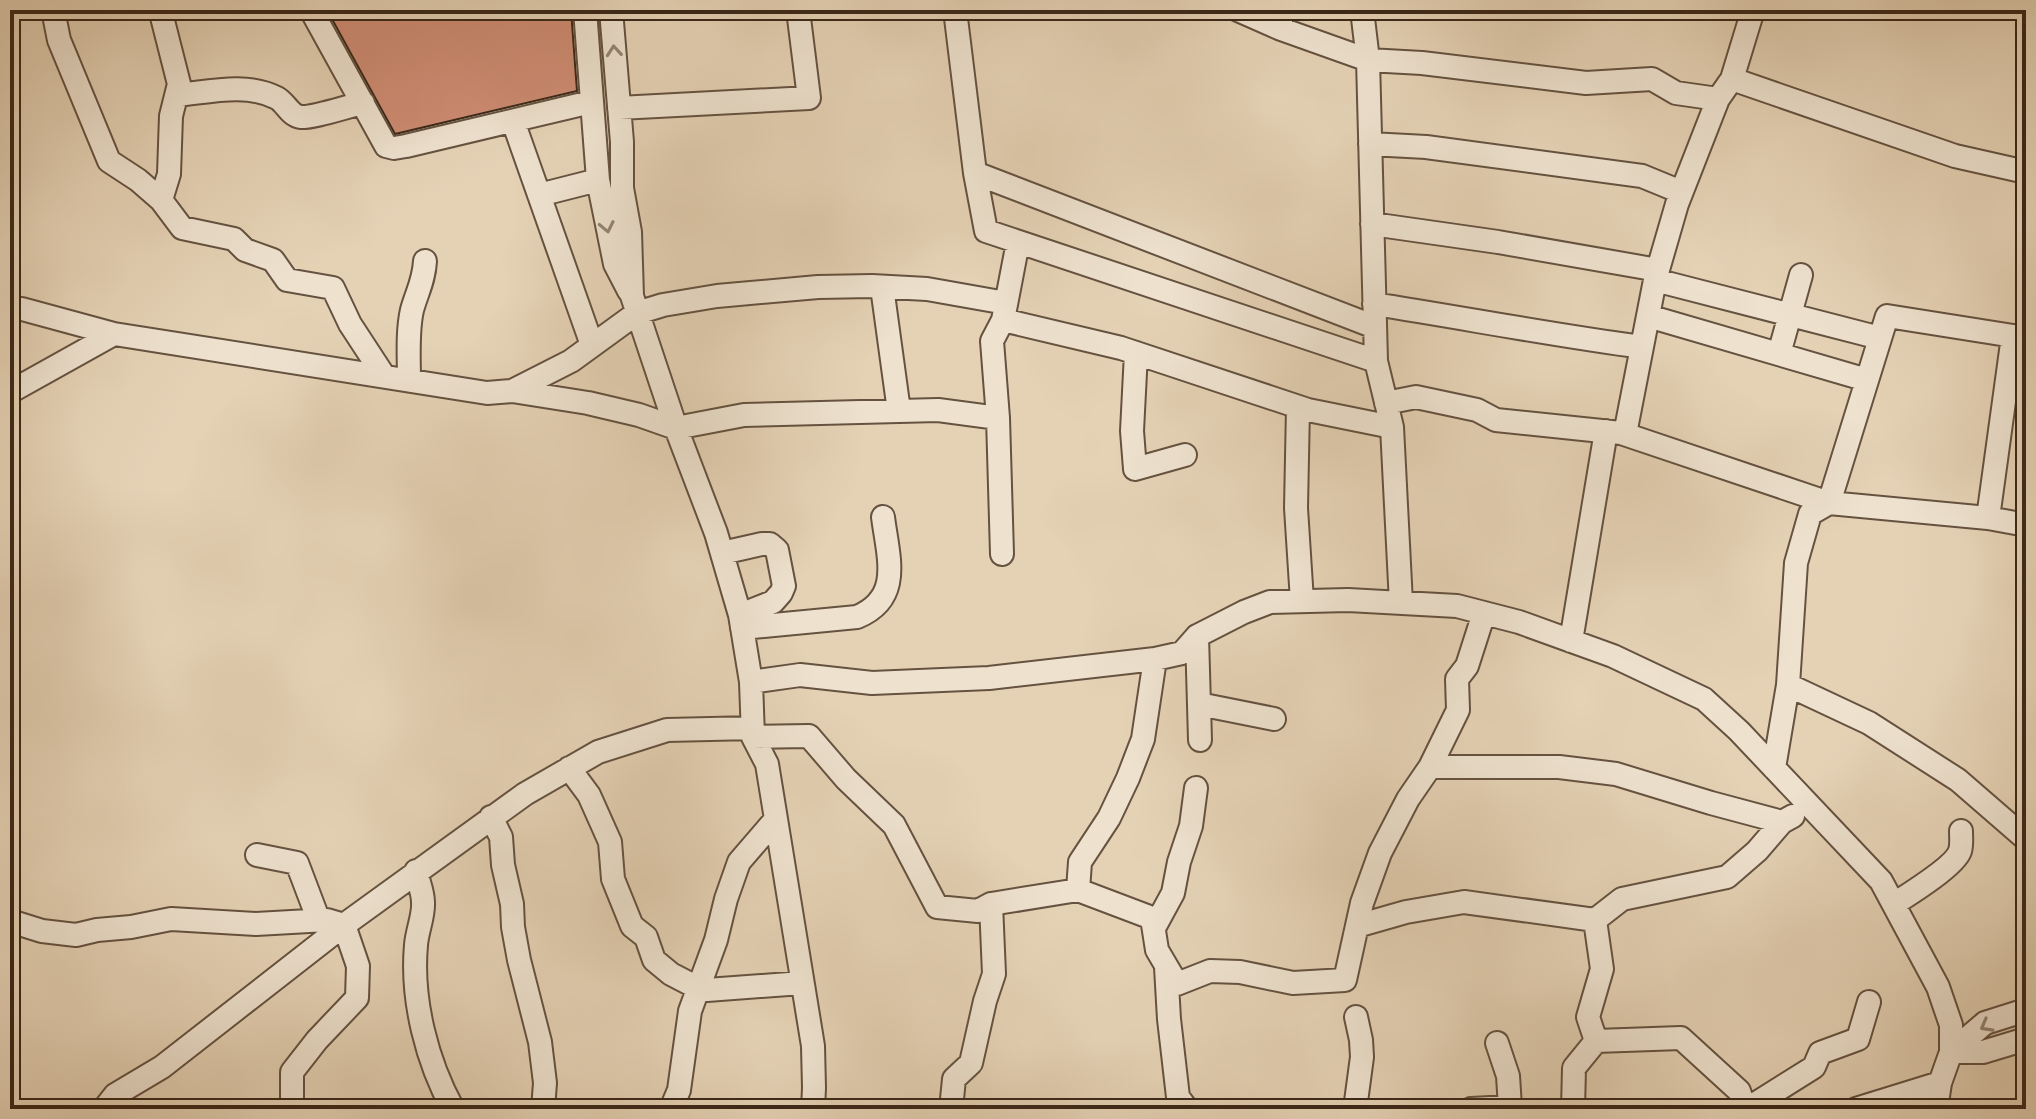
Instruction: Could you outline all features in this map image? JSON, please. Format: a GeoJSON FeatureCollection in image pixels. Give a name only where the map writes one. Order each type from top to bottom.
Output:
{"type":"FeatureCollection","features":[{"type":"Feature","properties":{"kind":"street"},"geometry":{"type":"LineString","coordinates":[[53,10],[59,40],[109,161],[161,200],[182,228],[234,239],[245,250],[273,260],[287,280],[333,288],[350,324],[384,376]]}},
{"type":"Feature","properties":{"kind":"street"},"geometry":{"type":"LineString","coordinates":[[311,10],[386,146],[394,148],[591,102]]}},
{"type":"Feature","properties":{"kind":"street"},"geometry":{"type":"LineString","coordinates":[[585,10],[597,171],[615,264],[634,304],[722,553],[741,622],[751,682],[753,732],[767,764],[813,1046],[813,1109]]}},
{"type":"Feature","properties":{"kind":"street"},"geometry":{"type":"LineString","coordinates":[[611,10],[622,188],[630,232],[634,304]]}},
{"type":"Feature","properties":{"kind":"street"},"geometry":{"type":"LineString","coordinates":[[619,108],[809,98],[798,10]]}},
{"type":"Feature","properties":{"kind":"street"},"geometry":{"type":"LineString","coordinates":[[955,10],[975,173],[986,231],[1376,361]]}},
{"type":"Feature","properties":{"kind":"street"},"geometry":{"type":"LineString","coordinates":[[1238,10],[1281,19],[1368,60],[1422,63],[1586,83],[1652,79],[1676,93],[1718,99]]}},
{"type":"Feature","properties":{"kind":"street"},"geometry":{"type":"LineString","coordinates":[[1362,10],[1368,60],[1376,361],[1392,427],[1401,603]]}},
{"type":"Feature","properties":{"kind":"street"},"geometry":{"type":"LineString","coordinates":[[1571,641],[1616,433],[1642,347],[1656,275],[1681,192],[1718,99],[1732,79],[1753,10]]}},
{"type":"Feature","properties":{"kind":"street"},"geometry":{"type":"LineString","coordinates":[[161,13],[179,84],[171,116],[169,174],[161,200]]}},
{"type":"Feature","properties":{"kind":"street"},"geometry":{"type":"LineString","coordinates":[[1732,79],[1955,156],[2026,172]]}},
{"type":"Feature","properties":{"kind":"street"},"geometry":{"type":"LineString","coordinates":[[177,95],[254,90],[277,98],[299,117],[363,103]]}},
{"type":"Feature","properties":{"kind":"street"},"geometry":{"type":"LineString","coordinates":[[513,121],[592,345]]}},
{"type":"Feature","properties":{"kind":"street"},"geometry":{"type":"LineString","coordinates":[[1370,144],[1426,147],[1642,176],[1681,192]]}},
{"type":"Feature","properties":{"kind":"street"},"geometry":{"type":"LineString","coordinates":[[539,195],[622,160]]}},
{"type":"Feature","properties":{"kind":"street"},"geometry":{"type":"LineString","coordinates":[[975,173],[1375,316],[1481,321],[1545,334],[1642,347]]}},
{"type":"Feature","properties":{"kind":"street"},"geometry":{"type":"LineString","coordinates":[[1372,224],[1498,242],[1656,275],[1789,315],[1880,338]]}},
{"type":"Feature","properties":{"kind":"street"},"geometry":{"type":"LineString","coordinates":[[1002,554],[992,341],[1005,312],[1018,242]]}},
{"type":"Feature","properties":{"kind":"street"},"geometry":{"type":"LineString","coordinates":[[409,380],[410,323],[425,277],[425,261]]}},
{"type":"Feature","properties":{"kind":"street"},"geometry":{"type":"LineString","coordinates":[[1779,354],[1801,275]]}},
{"type":"Feature","properties":{"kind":"street"},"geometry":{"type":"LineString","coordinates":[[512,391],[571,361],[634,304],[663,305],[717,296],[818,287],[882,287],[927,289],[1298,407],[1392,427]]}},
{"type":"Feature","properties":{"kind":"street"},"geometry":{"type":"LineString","coordinates":[[882,287],[899,411]]}},
{"type":"Feature","properties":{"kind":"street"},"geometry":{"type":"LineString","coordinates":[[14,307],[114,334],[487,393],[512,391],[588,403],[676,428],[744,415],[938,410],[998,418]]}},
{"type":"Feature","properties":{"kind":"street"},"geometry":{"type":"LineString","coordinates":[[1648,316],[1867,380]]}},
{"type":"Feature","properties":{"kind":"street"},"geometry":{"type":"LineString","coordinates":[[1774,768],[1788,685],[1796,563],[1810,514],[1829,503],[1887,316],[2020,337],[1988,518]]}},
{"type":"Feature","properties":{"kind":"street"},"geometry":{"type":"LineString","coordinates":[[10,392],[114,334]]}},
{"type":"Feature","properties":{"kind":"street"},"geometry":{"type":"LineString","coordinates":[[1136,353],[1132,431],[1135,469],[1185,455]]}},
{"type":"Feature","properties":{"kind":"street"},"geometry":{"type":"LineString","coordinates":[[1386,403],[1416,397],[1477,410],[1496,420],[1616,433],[1829,503],[1988,518],[2026,525]]}},
{"type":"Feature","properties":{"kind":"street"},"geometry":{"type":"LineString","coordinates":[[1298,407],[1296,508],[1302,601]]}},
{"type":"Feature","properties":{"kind":"street"},"geometry":{"type":"LineString","coordinates":[[741,622],[857,617],[867,613],[881,600],[891,577],[883,517]]}},
{"type":"Feature","properties":{"kind":"street"},"geometry":{"type":"LineString","coordinates":[[722,553],[762,544],[770,544],[777,550],[784,586],[781,593],[773,602],[741,622]]}},
{"type":"Feature","properties":{"kind":"street"},"geometry":{"type":"LineString","coordinates":[[751,682],[800,675],[872,683],[989,678],[1155,659],[1182,653],[1197,636],[1270,602],[1348,600],[1457,606],[1519,622],[1613,656],[1704,699],[1813,807],[1881,881],[1938,987],[1951,1025],[1951,1052],[1940,1083],[1936,1109]]}},
{"type":"Feature","properties":{"kind":"street"},"geometry":{"type":"LineString","coordinates":[[104,1109],[115,1095],[162,1067],[344,925],[525,794],[598,752],[667,730],[809,736],[846,779],[894,825],[937,907],[978,911],[991,904],[1078,890],[1152,918],[1157,950],[1177,984],[1210,971],[1240,972],[1293,983],[1345,980],[1362,903],[1380,853],[1408,799],[1430,767],[1458,710],[1457,679],[1467,666],[1484,613]]}},
{"type":"Feature","properties":{"kind":"street"},"geometry":{"type":"LineString","coordinates":[[1197,636],[1200,740]]}},
{"type":"Feature","properties":{"kind":"street"},"geometry":{"type":"LineString","coordinates":[[1078,890],[1080,862],[1109,818],[1143,739],[1155,659]]}},
{"type":"Feature","properties":{"kind":"street"},"geometry":{"type":"LineString","coordinates":[[1788,685],[1869,723],[1958,780],[2026,839]]}},
{"type":"Feature","properties":{"kind":"street"},"geometry":{"type":"LineString","coordinates":[[1199,704],[1274,719]]}},
{"type":"Feature","properties":{"kind":"street"},"geometry":{"type":"LineString","coordinates":[[1430,767],[1559,767],[1616,774],[1782,822]]}},
{"type":"Feature","properties":{"kind":"street"},"geometry":{"type":"LineString","coordinates":[[569,768],[589,795],[610,842],[613,879],[632,926],[646,937],[654,960],[671,974],[707,990],[802,983]]}},
{"type":"Feature","properties":{"kind":"street"},"geometry":{"type":"LineString","coordinates":[[1154,928],[1173,893],[1191,826],[1196,788]]}},
{"type":"Feature","properties":{"kind":"street"},"geometry":{"type":"LineString","coordinates":[[1357,926],[1406,912],[1464,902],[1595,920],[1622,899],[1727,877],[1757,851],[1782,822],[1813,807]]}},
{"type":"Feature","properties":{"kind":"street"},"geometry":{"type":"LineString","coordinates":[[491,817],[501,837],[519,960],[540,1042],[545,1083],[543,1109]]}},
{"type":"Feature","properties":{"kind":"street"},"geometry":{"type":"LineString","coordinates":[[671,1109],[679,1090],[690,1011],[716,940],[739,862],[776,819]]}},
{"type":"Feature","properties":{"kind":"street"},"geometry":{"type":"LineString","coordinates":[[1894,904],[1926,883],[1955,858],[1960,850],[1961,831]]}},
{"type":"Feature","properties":{"kind":"street"},"geometry":{"type":"LineString","coordinates":[[257,855],[297,863],[319,921]]}},
{"type":"Feature","properties":{"kind":"street"},"geometry":{"type":"LineString","coordinates":[[416,871],[424,903],[416,946],[418,1011],[432,1062],[453,1109]]}},
{"type":"Feature","properties":{"kind":"street"},"geometry":{"type":"LineString","coordinates":[[951,1109],[954,1079],[971,1063],[994,974],[991,904]]}},
{"type":"Feature","properties":{"kind":"street"},"geometry":{"type":"LineString","coordinates":[[10,921],[42,931],[76,935],[171,919],[256,924],[327,920],[344,925]]}},
{"type":"Feature","properties":{"kind":"street"},"geometry":{"type":"LineString","coordinates":[[1595,920],[1602,969],[1588,1017],[1596,1041]]}},
{"type":"Feature","properties":{"kind":"street"},"geometry":{"type":"LineString","coordinates":[[292,1109],[292,1072],[357,998],[358,966],[344,925]]}},
{"type":"Feature","properties":{"kind":"street"},"geometry":{"type":"LineString","coordinates":[[1166,966],[1178,1097],[1187,1109]]}},
{"type":"Feature","properties":{"kind":"street"},"geometry":{"type":"LineString","coordinates":[[1573,1109],[1574,1068],[1596,1041],[1681,1038],[1739,1091],[1746,1109],[1814,1067],[1820,1053],[1858,1039],[1869,1002]]}},
{"type":"Feature","properties":{"kind":"street"},"geometry":{"type":"LineString","coordinates":[[1951,1052],[1985,1023],[2026,1010]]}},
{"type":"Feature","properties":{"kind":"street"},"geometry":{"type":"LineString","coordinates":[[1355,1109],[1362,1057],[1356,1017]]}},
{"type":"Feature","properties":{"kind":"street"},"geometry":{"type":"LineString","coordinates":[[1951,1052],[1983,1052],[2026,1039]]}},
{"type":"Feature","properties":{"kind":"street"},"geometry":{"type":"LineString","coordinates":[[1471,1109],[1511,1108],[1508,1076],[1497,1043]]}},
{"type":"Feature","properties":{"kind":"street"},"geometry":{"type":"LineString","coordinates":[[1856,1109],[1940,1083]]}},
{"type":"Feature","properties":{"kind":"building"},"geometry":{"type":"Polygon","coordinates":[[[327,10],[571,10],[577,91],[395,134],[327,10]]]}}]}
